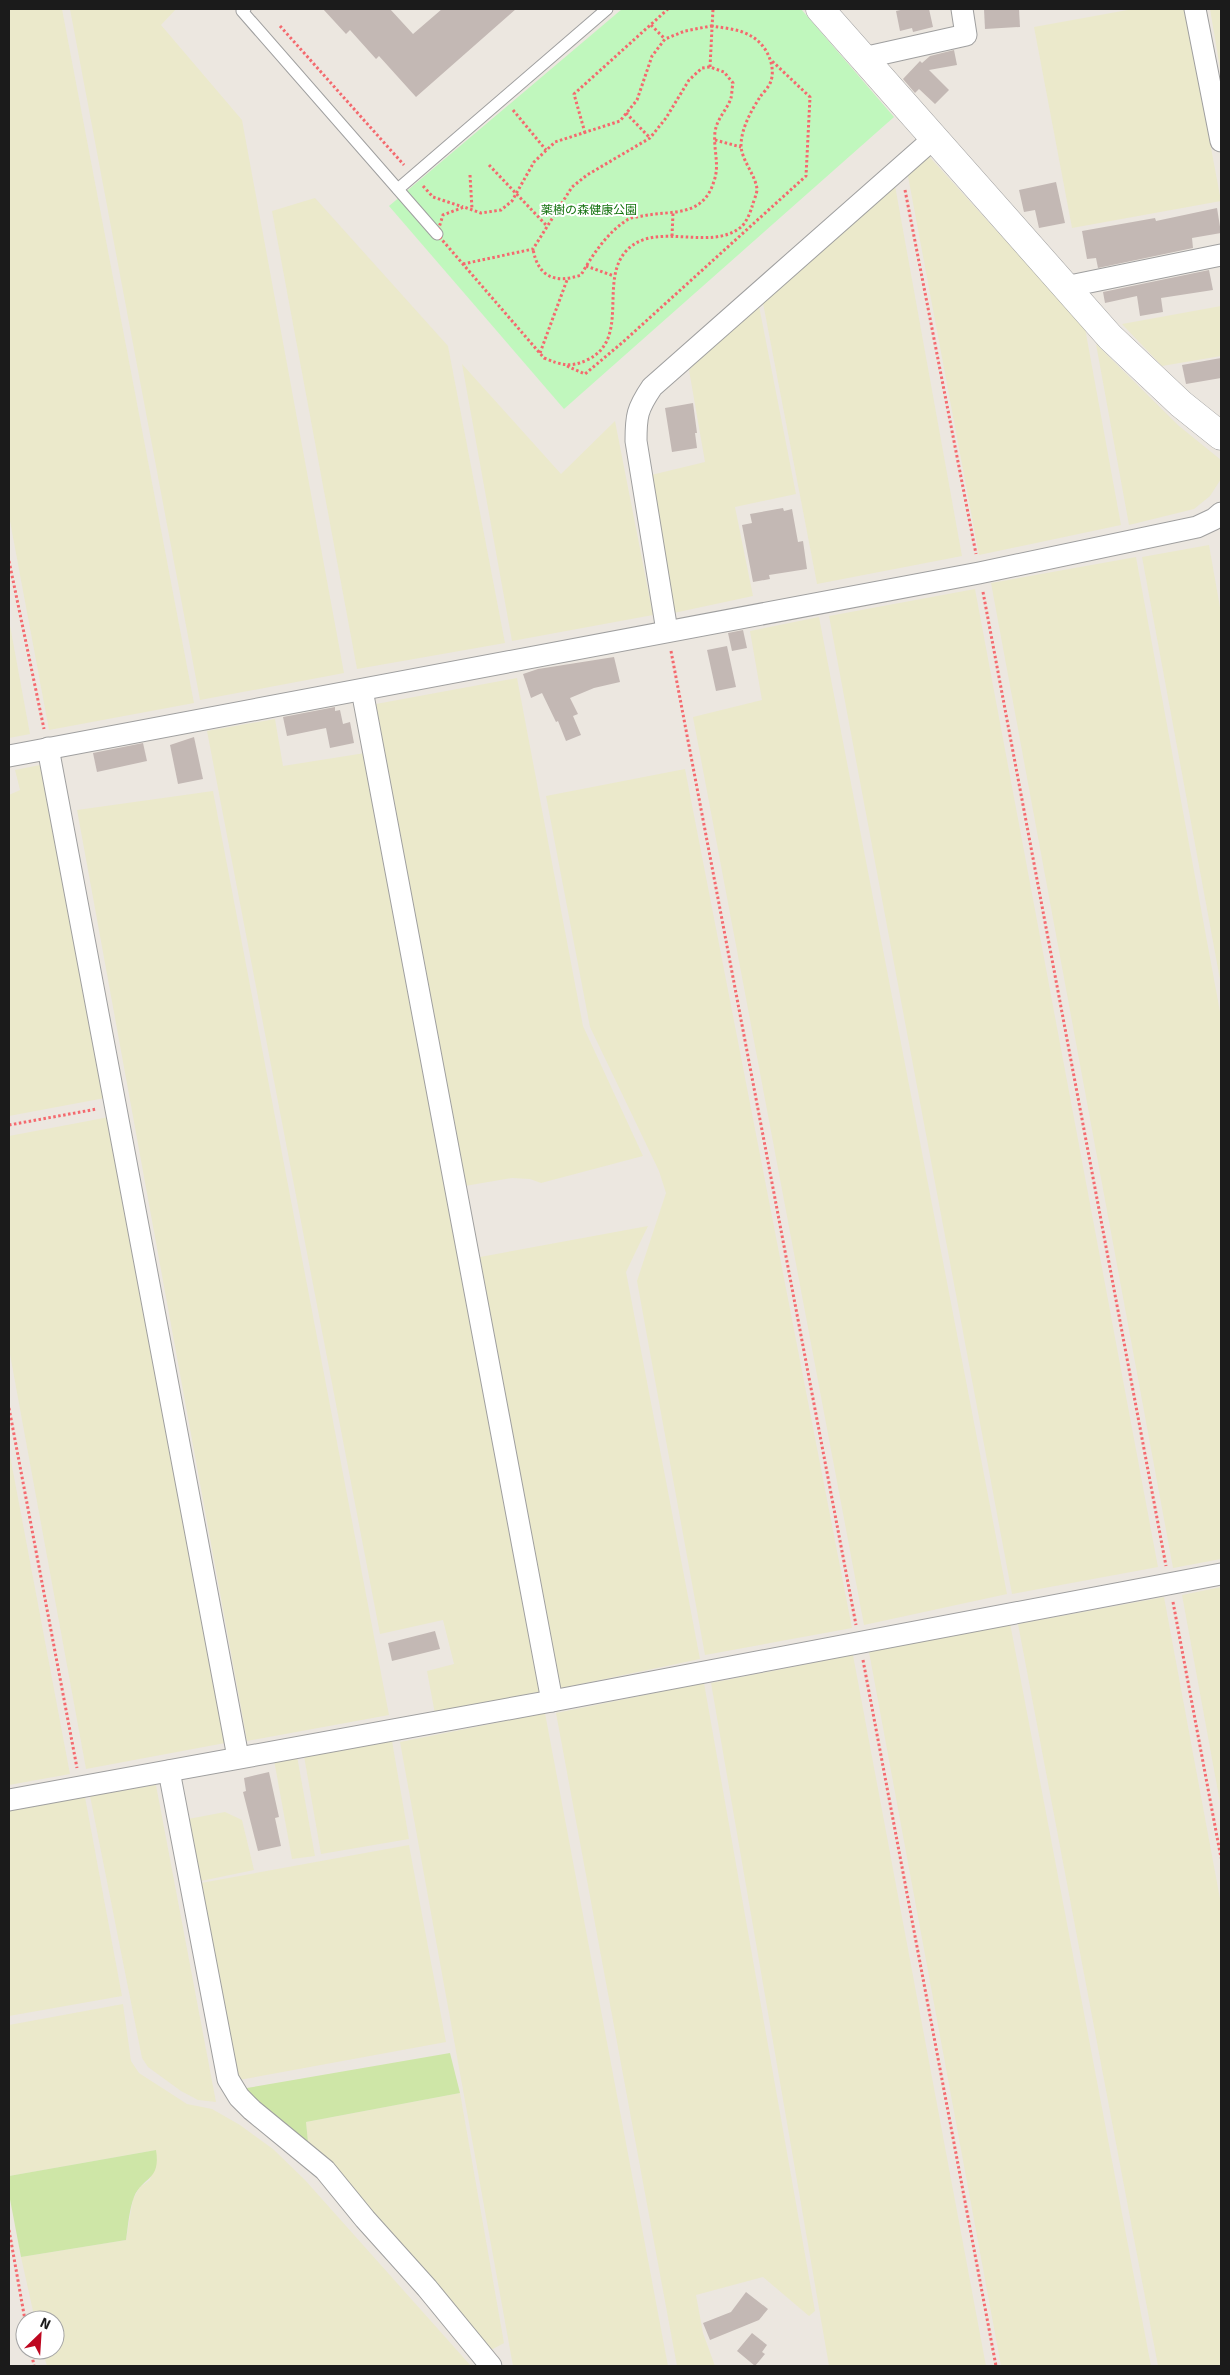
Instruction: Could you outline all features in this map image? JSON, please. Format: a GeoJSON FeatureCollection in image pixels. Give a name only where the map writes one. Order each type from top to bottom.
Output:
{"type":"FeatureCollection","features":[{"type":"Feature","properties":{"kind":"street"},"geometry":{"type":"LineString","coordinates":[[820,9],[1110,337],[1181,404],[1221,436]]}},
{"type":"Feature","properties":{"kind":"street"},"geometry":{"type":"LineString","coordinates":[[862,58],[966,35],[962,9]]}},
{"type":"Feature","properties":{"kind":"street"},"geometry":{"type":"LineString","coordinates":[[1195,9],[1221,141]]}},
{"type":"Feature","properties":{"kind":"street"},"geometry":{"type":"LineString","coordinates":[[667,630],[636,441],[636,419],[640,404],[652,387],[933,138]]}},
{"type":"Feature","properties":{"kind":"street"},"geometry":{"type":"LineString","coordinates":[[1065,286],[1221,255]]}},
{"type":"Feature","properties":{"kind":"street"},"geometry":{"type":"LineString","coordinates":[[9,756],[362,690],[667,630],[979,573],[1197,527],[1214,519],[1221,512]]}},
{"type":"Feature","properties":{"kind":"street"},"geometry":{"type":"LineString","coordinates":[[362,690],[552,1701]]}},
{"type":"Feature","properties":{"kind":"street"},"geometry":{"type":"LineString","coordinates":[[48,748],[238,1757]]}},
{"type":"Feature","properties":{"kind":"street"},"geometry":{"type":"LineString","coordinates":[[9,1800],[552,1701],[1221,1574]]}},
{"type":"Feature","properties":{"kind":"street"},"geometry":{"type":"LineString","coordinates":[[169,1771],[228,2079],[239,2097],[252,2110],[325,2170],[365,2219],[427,2288],[491,2366]]}},
{"type":"Feature","properties":{"kind":"lane"},"geometry":{"type":"LineString","coordinates":[[245,9],[242,11],[437,234]]}},
{"type":"Feature","properties":{"kind":"lane"},"geometry":{"type":"LineString","coordinates":[[398,189],[607,9]]}},
{"type":"Feature","properties":{"kind":"path"},"geometry":{"type":"LineString","coordinates":[[710,68],[713,9]]}},
{"type":"Feature","properties":{"kind":"path"},"geometry":{"type":"LineString","coordinates":[[585,133],[574,94],[665,10]]}},
{"type":"Feature","properties":{"kind":"path"},"geometry":{"type":"LineString","coordinates":[[650,25],[665,39]]}},
{"type":"Feature","properties":{"kind":"path"},"geometry":{"type":"LineString","coordinates":[[280,26],[406,167]]}},
{"type":"Feature","properties":{"kind":"path"},"geometry":{"type":"LineString","coordinates":[[420,182],[433,197],[482,212],[501,210],[517,194],[534,162],[555,142],[620,121],[637,100],[652,56],[665,39],[684,31],[711,26],[736,30],[752,36],[763,46],[772,61],[810,98],[806,176],[623,342],[585,374],[566,365]]}},
{"type":"Feature","properties":{"kind":"path"},"geometry":{"type":"LineString","coordinates":[[464,207],[443,215],[437,234],[544,358],[562,366],[579,364],[596,355],[609,339],[613,316],[614,276],[618,264],[629,248],[647,239],[672,236],[705,238],[727,235],[742,226],[750,213],[757,190],[741,148],[743,132],[755,105],[771,81],[772,61]]}},
{"type":"Feature","properties":{"kind":"path"},"geometry":{"type":"LineString","coordinates":[[702,68],[724,72],[732,83],[731,98],[720,115],[715,140],[717,165],[715,180],[709,195],[697,206],[673,213],[629,219],[610,234],[581,275],[567,280],[554,278],[540,271],[535,261],[533,249],[572,187],[587,175],[650,138],[666,118],[689,80],[702,68]]}},
{"type":"Feature","properties":{"kind":"path"},"geometry":{"type":"LineString","coordinates":[[513,110],[546,150]]}},
{"type":"Feature","properties":{"kind":"path"},"geometry":{"type":"LineString","coordinates":[[626,113],[650,138]]}},
{"type":"Feature","properties":{"kind":"path"},"geometry":{"type":"LineString","coordinates":[[715,140],[741,148]]}},
{"type":"Feature","properties":{"kind":"path"},"geometry":{"type":"LineString","coordinates":[[489,165],[548,226]]}},
{"type":"Feature","properties":{"kind":"path"},"geometry":{"type":"LineString","coordinates":[[901,167],[1221,1858]]}},
{"type":"Feature","properties":{"kind":"path"},"geometry":{"type":"LineString","coordinates":[[470,175],[472,209]]}},
{"type":"Feature","properties":{"kind":"path"},"geometry":{"type":"LineString","coordinates":[[672,236],[673,213]]}},
{"type":"Feature","properties":{"kind":"path"},"geometry":{"type":"LineString","coordinates":[[463,264],[533,249]]}},
{"type":"Feature","properties":{"kind":"path"},"geometry":{"type":"LineString","coordinates":[[586,266],[614,276]]}},
{"type":"Feature","properties":{"kind":"path"},"geometry":{"type":"LineString","coordinates":[[540,353],[567,280]]}},
{"type":"Feature","properties":{"kind":"path"},"geometry":{"type":"LineString","coordinates":[[9,561],[48,748]]}},
{"type":"Feature","properties":{"kind":"path"},"geometry":{"type":"LineString","coordinates":[[667,630],[996,2366]]}},
{"type":"Feature","properties":{"kind":"path"},"geometry":{"type":"LineString","coordinates":[[9,1125],[114,1106]]}},
{"type":"Feature","properties":{"kind":"path"},"geometry":{"type":"LineString","coordinates":[[9,1408],[80,1787]]}},
{"type":"Feature","properties":{"kind":"path"},"geometry":{"type":"LineString","coordinates":[[9,2230],[23,2310]]}},
{"type":"Feature","properties":{"kind":"shaded area"},"geometry":{"type":"Polygon","coordinates":[[[9,9],[62,9],[194,703],[49,730],[9,516],[9,9]]]}},
{"type":"Feature","properties":{"kind":"shaded area"},"geometry":{"type":"Polygon","coordinates":[[[70,9],[176,9],[161,25],[242,120],[344,673],[200,700],[70,9]]]}},
{"type":"Feature","properties":{"kind":"shaded area"},"geometry":{"type":"Polygon","coordinates":[[[1133,9],[1185,9],[1221,201],[1072,228],[1034,27],[1133,9]]]}},
{"type":"Feature","properties":{"kind":"shaded area"},"geometry":{"type":"Polygon","coordinates":[[[1210,9],[1221,9],[1221,74],[1210,9]]]}},
{"type":"Feature","properties":{"kind":"shaded area"},"geometry":{"type":"Polygon","coordinates":[[[926,153],[1085,328],[1121,525],[979,555],[907,171],[926,153]]]}},
{"type":"Feature","properties":{"kind":"shaded area"},"geometry":{"type":"Polygon","coordinates":[[[894,180],[962,556],[817,584],[762,298],[894,180]]]}},
{"type":"Feature","properties":{"kind":"shaded area"},"geometry":{"type":"Polygon","coordinates":[[[315,198],[448,346],[505,643],[357,669],[272,211],[315,198]]]}},
{"type":"Feature","properties":{"kind":"shaded area"},"geometry":{"type":"Polygon","coordinates":[[[758,301],[796,494],[735,507],[753,596],[669,614],[647,476],[705,462],[689,370],[758,301]]]}},
{"type":"Feature","properties":{"kind":"shaded area"},"geometry":{"type":"Polygon","coordinates":[[[1221,306],[1221,356],[1162,366],[1122,324],[1221,306]]]}},
{"type":"Feature","properties":{"kind":"shaded area"},"geometry":{"type":"Polygon","coordinates":[[[1096,344],[1179,426],[1221,460],[1221,479],[1210,496],[1194,509],[1129,525],[1096,344]]]}},
{"type":"Feature","properties":{"kind":"shaded area"},"geometry":{"type":"Polygon","coordinates":[[[462,364],[561,474],[615,421],[653,615],[512,641],[462,364]]]}},
{"type":"Feature","properties":{"kind":"shaded area"},"geometry":{"type":"Polygon","coordinates":[[[1209,545],[1221,613],[1221,985],[1142,557],[1209,545]]]}},
{"type":"Feature","properties":{"kind":"shaded area"},"geometry":{"type":"Polygon","coordinates":[[[1136,557],[1221,1017],[1221,1559],[1173,1568],[991,583],[1136,557]]]}},
{"type":"Feature","properties":{"kind":"shaded area"},"geometry":{"type":"Polygon","coordinates":[[[975,589],[1158,1567],[1012,1594],[829,616],[975,589]]]}},
{"type":"Feature","properties":{"kind":"shaded area"},"geometry":{"type":"Polygon","coordinates":[[[819,617],[1007,1594],[864,1625],[693,717],[762,700],[750,631],[819,617]]]}},
{"type":"Feature","properties":{"kind":"shaded area"},"geometry":{"type":"Polygon","coordinates":[[[9,620],[30,734],[9,738],[9,620]]]}},
{"type":"Feature","properties":{"kind":"shaded area"},"geometry":{"type":"Polygon","coordinates":[[[517,678],[583,1026],[643,1156],[541,1183],[530,1179],[512,1178],[465,1186],[376,704],[517,678]]]}},
{"type":"Feature","properties":{"kind":"shaded area"},"geometry":{"type":"Polygon","coordinates":[[[275,719],[283,766],[365,753],[542,1691],[435,1714],[427,1671],[454,1664],[443,1620],[380,1634],[207,731],[275,719]]]}},
{"type":"Feature","properties":{"kind":"shaded area"},"geometry":{"type":"Polygon","coordinates":[[[40,765],[105,1098],[9,1116],[9,795],[20,790],[15,770],[40,765]]]}},
{"type":"Feature","properties":{"kind":"shaded area"},"geometry":{"type":"Polygon","coordinates":[[[685,769],[852,1628],[705,1655],[637,1281],[666,1193],[659,1171],[590,1027],[546,796],[685,769]]]}},
{"type":"Feature","properties":{"kind":"shaded area"},"geometry":{"type":"Polygon","coordinates":[[[213,791],[389,1715],[247,1741],[77,810],[213,791]]]}},
{"type":"Feature","properties":{"kind":"shaded area"},"geometry":{"type":"Polygon","coordinates":[[[109,1117],[225,1743],[86,1769],[9,1349],[9,1136],[109,1117]]]}},
{"type":"Feature","properties":{"kind":"shaded area"},"geometry":{"type":"Polygon","coordinates":[[[648,1226],[626,1272],[700,1659],[557,1689],[480,1257],[648,1226]]]}},
{"type":"Feature","properties":{"kind":"shaded area"},"geometry":{"type":"Polygon","coordinates":[[[9,1450],[70,1774],[9,1785],[9,1450]]]}},
{"type":"Feature","properties":{"kind":"shaded area"},"geometry":{"type":"Polygon","coordinates":[[[1221,1587],[1221,1808],[1182,1595],[1221,1587]]]}},
{"type":"Feature","properties":{"kind":"shaded area"},"geometry":{"type":"Polygon","coordinates":[[[1164,1597],[1221,1904],[1221,2366],[1158,2366],[1018,1624],[1164,1597]]]}},
{"type":"Feature","properties":{"kind":"shaded area"},"geometry":{"type":"Polygon","coordinates":[[[1010,1623],[1151,2366],[1001,2366],[869,1652],[1010,1623]]]}},
{"type":"Feature","properties":{"kind":"shaded area"},"geometry":{"type":"Polygon","coordinates":[[[853,1655],[986,2366],[829,2366],[711,1683],[853,1655]]]}},
{"type":"Feature","properties":{"kind":"shaded area"},"geometry":{"type":"Polygon","coordinates":[[[704,1683],[815,2311],[809,2316],[763,2277],[696,2295],[703,2333],[715,2366],[677,2366],[556,1713],[704,1683]]]}},
{"type":"Feature","properties":{"kind":"shaded area"},"geometry":{"type":"Polygon","coordinates":[[[545,1713],[668,2366],[513,2366],[400,1742],[545,1713]]]}},
{"type":"Feature","properties":{"kind":"shaded area"},"geometry":{"type":"Polygon","coordinates":[[[392,1741],[409,1839],[321,1854],[304,1756],[392,1741]]]}},
{"type":"Feature","properties":{"kind":"shaded area"},"geometry":{"type":"Polygon","coordinates":[[[297,1756],[315,1856],[292,1859],[274,1760],[297,1756]]]}},
{"type":"Feature","properties":{"kind":"shaded area"},"geometry":{"type":"Polygon","coordinates":[[[156,1785],[216,2102],[198,2100],[181,2091],[148,2067],[142,2058],[90,1796],[156,1785]]]}},
{"type":"Feature","properties":{"kind":"shaded area"},"geometry":{"type":"Polygon","coordinates":[[[85,1797],[122,1996],[9,2016],[9,1811],[85,1797]]]}},
{"type":"Feature","properties":{"kind":"shaded area"},"geometry":{"type":"Polygon","coordinates":[[[225,1812],[242,1820],[254,1870],[196,1882],[183,1820],[225,1812]]]}},
{"type":"Feature","properties":{"kind":"shaded area"},"geometry":{"type":"Polygon","coordinates":[[[409,1845],[446,2042],[239,2080],[201,1883],[409,1845]]]}},
{"type":"Feature","properties":{"kind":"shaded area"},"geometry":{"type":"Polygon","coordinates":[[[123,2004],[131,2061],[139,2073],[187,2104],[212,2109],[240,2125],[273,2149],[305,2180],[471,2366],[47,2366],[45,2360],[65,2360],[65,2310],[33,2310],[21,2257],[126,2240],[133,2199],[140,2187],[150,2180],[156,2150],[9,2176],[9,2025],[123,2004]]]}},
{"type":"Feature","properties":{"kind":"shaded area"},"geometry":{"type":"Polygon","coordinates":[[[460,2093],[504,2343],[491,2350],[348,2183],[308,2142],[306,2122],[460,2093]]]}},
{"type":"Feature","properties":{"kind":"green space","name":"薬樹の森健康公園"},"geometry":{"type":"Polygon","coordinates":[[[622,9],[801,9],[894,117],[564,409],[389,206],[622,9]]]}},
{"type":"Feature","properties":{"kind":"green space"},"geometry":{"type":"Polygon","coordinates":[[[450,2053],[460,2093],[306,2122],[308,2142],[295,2134],[241,2089],[450,2053]]]}},
{"type":"Feature","properties":{"kind":"green space"},"geometry":{"type":"Polygon","coordinates":[[[156,2150],[157,2160],[154,2173],[138,2190],[132,2202],[126,2240],[21,2257],[9,2194],[9,2176],[156,2150]]]}},
{"type":"Feature","properties":{"kind":"building"},"geometry":{"type":"Polygon","coordinates":[[[323,9],[390,9],[413,34],[442,9],[516,9],[416,97],[379,56],[376,59],[350,30],[346,34],[323,9]]]}},
{"type":"Feature","properties":{"kind":"building"},"geometry":{"type":"Polygon","coordinates":[[[929,9],[933,27],[913,32],[912,28],[900,31],[896,11],[929,9]]]}},
{"type":"Feature","properties":{"kind":"building"},"geometry":{"type":"Polygon","coordinates":[[[984,9],[1019,9],[1020,27],[985,29],[984,9]]]}},
{"type":"Feature","properties":{"kind":"building"},"geometry":{"type":"Polygon","coordinates":[[[954,50],[957,65],[929,70],[949,90],[935,104],[919,89],[915,93],[903,79],[920,61],[922,63],[930,56],[954,50]]]}},
{"type":"Feature","properties":{"kind":"building"},"geometry":{"type":"Polygon","coordinates":[[[1056,182],[1065,223],[1039,228],[1035,210],[1024,212],[1019,190],[1056,182]]]}},
{"type":"Feature","properties":{"kind":"building"},"geometry":{"type":"Polygon","coordinates":[[[1217,208],[1221,233],[1192,238],[1193,248],[1098,268],[1096,258],[1087,259],[1082,231],[1155,218],[1156,221],[1217,208]]]}},
{"type":"Feature","properties":{"kind":"building"},"geometry":{"type":"Polygon","coordinates":[[[1209,270],[1213,290],[1161,298],[1163,312],[1140,316],[1137,296],[1105,303],[1103,292],[1209,270]]]}},
{"type":"Feature","properties":{"kind":"building"},"geometry":{"type":"Polygon","coordinates":[[[1221,358],[1221,378],[1186,384],[1182,365],[1221,358]]]}},
{"type":"Feature","properties":{"kind":"building"},"geometry":{"type":"Polygon","coordinates":[[[693,403],[697,448],[672,452],[665,408],[693,403]]]}},
{"type":"Feature","properties":{"kind":"building"},"geometry":{"type":"Polygon","coordinates":[[[783,508],[784,511],[792,509],[798,542],[803,541],[807,569],[769,575],[770,579],[753,582],[742,525],[752,523],[750,514],[783,508]]]}},
{"type":"Feature","properties":{"kind":"building"},"geometry":{"type":"Polygon","coordinates":[[[743,630],[747,648],[732,651],[728,633],[743,630]]]}},
{"type":"Feature","properties":{"kind":"building"},"geometry":{"type":"Polygon","coordinates":[[[727,646],[736,687],[716,691],[707,650],[727,646]]]}},
{"type":"Feature","properties":{"kind":"building"},"geometry":{"type":"Polygon","coordinates":[[[614,657],[620,682],[594,688],[570,698],[578,714],[573,716],[581,735],[566,741],[558,721],[556,722],[542,693],[531,698],[523,674],[538,669],[614,657]]]}},
{"type":"Feature","properties":{"kind":"building"},"geometry":{"type":"Polygon","coordinates":[[[335,707],[335,711],[340,710],[343,724],[350,722],[354,743],[330,748],[326,728],[287,736],[283,717],[335,707]]]}},
{"type":"Feature","properties":{"kind":"building"},"geometry":{"type":"Polygon","coordinates":[[[194,737],[203,779],[178,784],[170,745],[194,737]]]}},
{"type":"Feature","properties":{"kind":"building"},"geometry":{"type":"Polygon","coordinates":[[[143,743],[147,761],[97,772],[93,753],[143,743]]]}},
{"type":"Feature","properties":{"kind":"building"},"geometry":{"type":"Polygon","coordinates":[[[435,1631],[440,1649],[392,1661],[388,1643],[435,1631]]]}},
{"type":"Feature","properties":{"kind":"building"},"geometry":{"type":"Polygon","coordinates":[[[269,1772],[279,1817],[275,1818],[281,1846],[258,1851],[243,1792],[246,1791],[244,1778],[269,1772]]]}},
{"type":"Feature","properties":{"kind":"building"},"geometry":{"type":"Polygon","coordinates":[[[746,2292],[768,2309],[759,2320],[710,2340],[703,2323],[731,2312],[746,2292]]]}},
{"type":"Feature","properties":{"kind":"building"},"geometry":{"type":"Polygon","coordinates":[[[752,2333],[767,2345],[762,2352],[765,2354],[755,2366],[737,2351],[752,2333]]]}}]}
